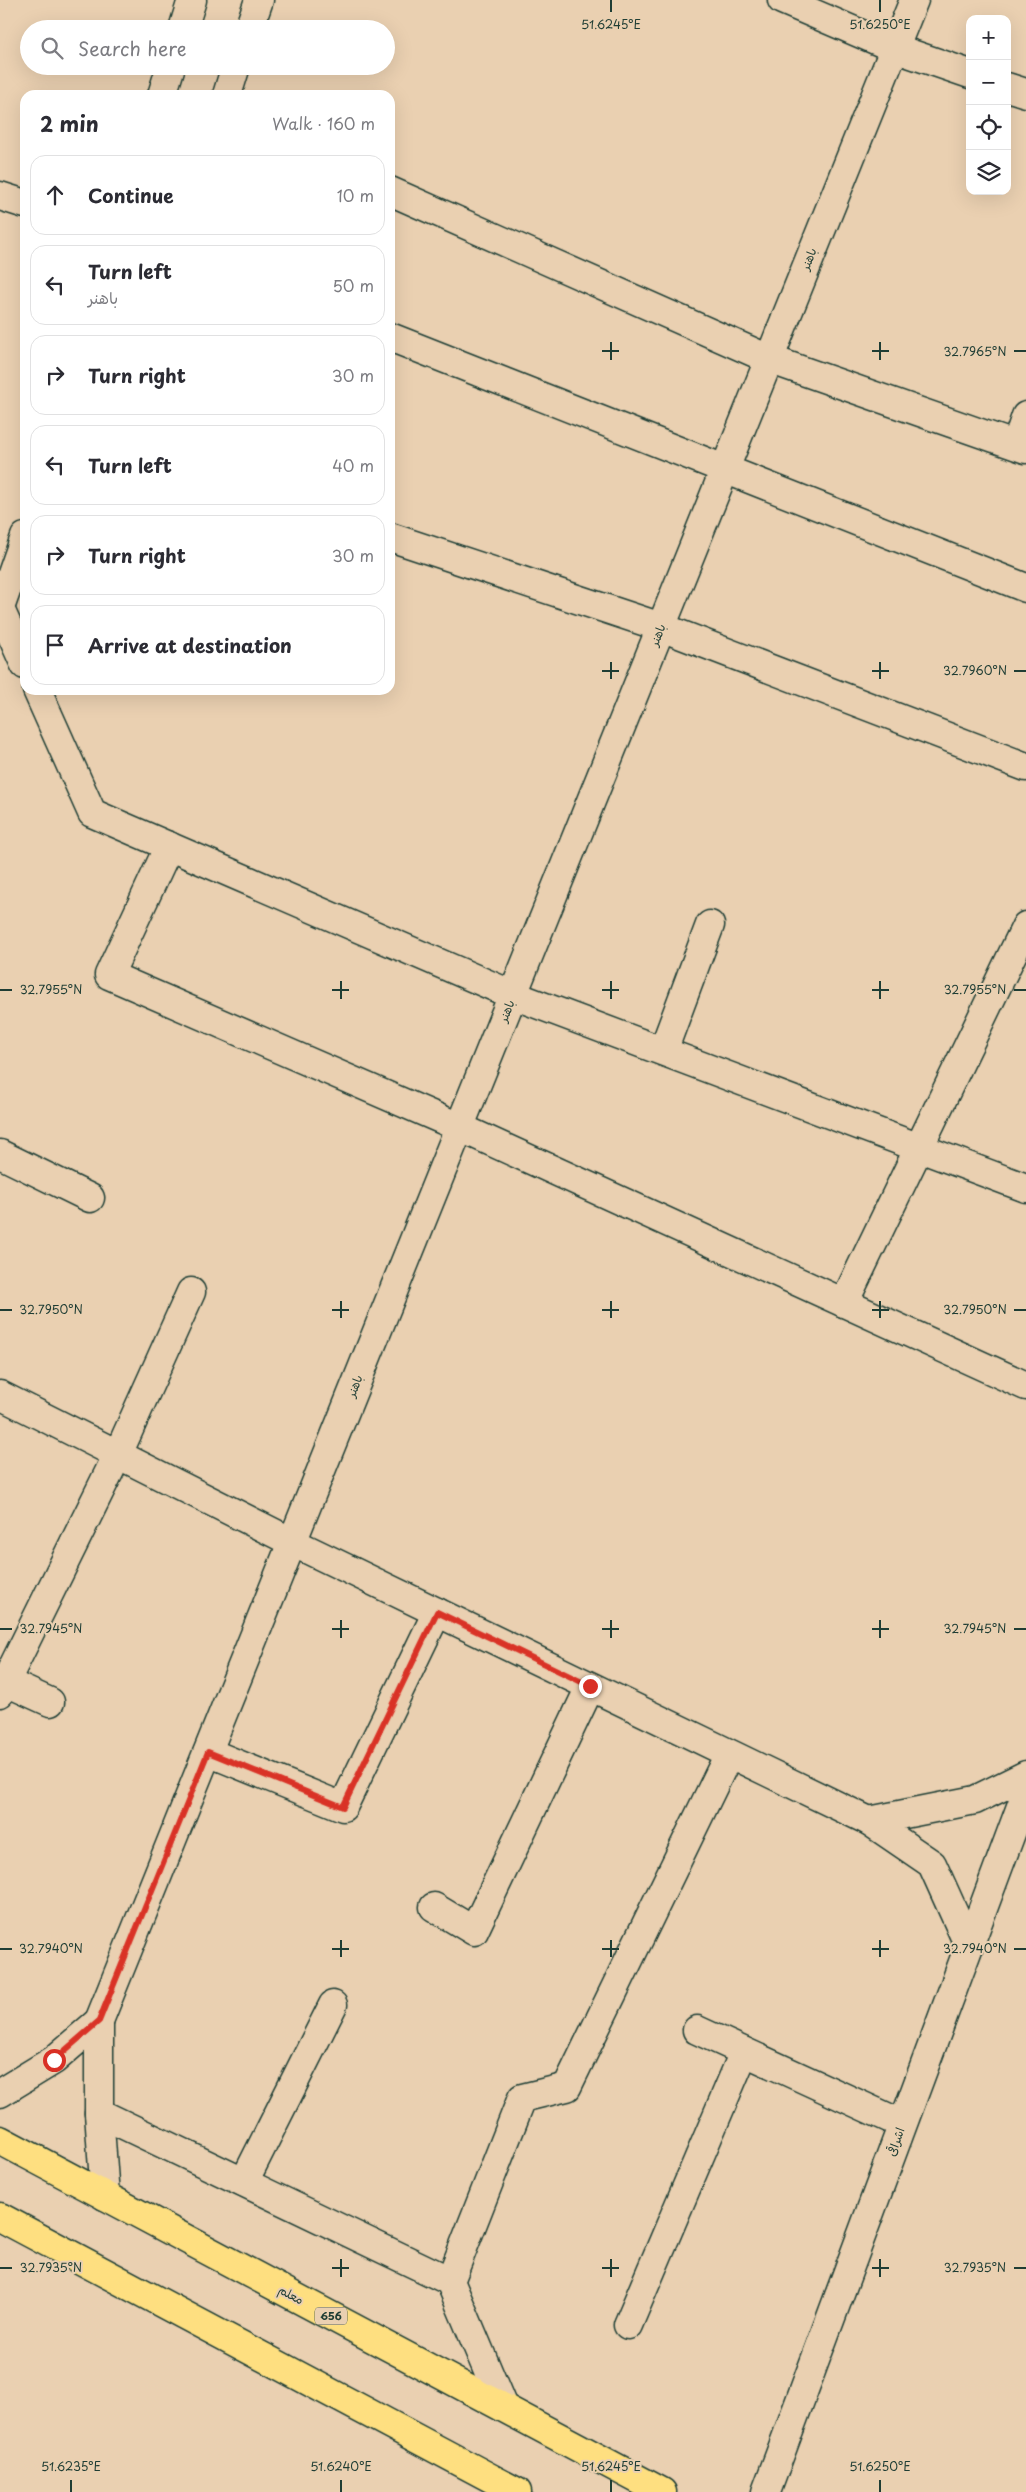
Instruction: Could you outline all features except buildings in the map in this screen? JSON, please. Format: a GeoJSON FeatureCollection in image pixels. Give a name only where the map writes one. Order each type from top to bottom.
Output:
{"type":"FeatureCollection","features":[{"type":"Feature","properties":{"kind":"main road","name":"معلم"},"geometry":{"type":"LineString","coordinates":[[0,2140],[662,2492]]}},
{"type":"Feature","properties":{"kind":"main road"},"geometry":{"type":"LineString","coordinates":[[0,2217],[517,2492]]}},
{"type":"Feature","properties":{"kind":"street"},"geometry":{"type":"LineString","coordinates":[[186,20],[192,0]]}},
{"type":"Feature","properties":{"kind":"street"},"geometry":{"type":"LineString","coordinates":[[252,20],[259,0]]}},
{"type":"Feature","properties":{"kind":"street"},"geometry":{"type":"LineString","coordinates":[[782,0],[894,48],[966,73]]}},
{"type":"Feature","properties":{"kind":"street","name":"باهنر"},"geometry":{"type":"LineString","coordinates":[[99,2021],[914,0]]}},
{"type":"Feature","properties":{"kind":"street"},"geometry":{"type":"LineString","coordinates":[[164,90],[168,75]]}},
{"type":"Feature","properties":{"kind":"street"},"geometry":{"type":"LineString","coordinates":[[228,90],[233,75]]}},
{"type":"Feature","properties":{"kind":"street"},"geometry":{"type":"LineString","coordinates":[[1011,88],[1026,93]]}},
{"type":"Feature","properties":{"kind":"street"},"geometry":{"type":"LineString","coordinates":[[395,193],[769,359],[1021,447],[1026,416]]}},
{"type":"Feature","properties":{"kind":"street"},"geometry":{"type":"LineString","coordinates":[[0,196],[20,202]]}},
{"type":"Feature","properties":{"kind":"street"},"geometry":{"type":"LineString","coordinates":[[395,339],[1026,588]]}},
{"type":"Feature","properties":{"kind":"street"},"geometry":{"type":"LineString","coordinates":[[395,539],[661,627],[1026,767]]}},
{"type":"Feature","properties":{"kind":"street"},"geometry":{"type":"LineString","coordinates":[[20,551],[0,608],[20,653]]}},
{"type":"Feature","properties":{"kind":"street"},"geometry":{"type":"LineString","coordinates":[[38,695],[92,813],[513,995],[1026,1188]]}},
{"type":"Feature","properties":{"kind":"street"},"geometry":{"type":"LineString","coordinates":[[169,846],[109,975],[459,1128],[1026,1386]]}},
{"type":"Feature","properties":{"kind":"street"},"geometry":{"type":"LineString","coordinates":[[663,1051],[710,925]]}},
{"type":"Feature","properties":{"kind":"street"},"geometry":{"type":"LineString","coordinates":[[844,1302],[1026,926]]}},
{"type":"Feature","properties":{"kind":"street"},"geometry":{"type":"LineString","coordinates":[[0,1154],[90,1198]]}},
{"type":"Feature","properties":{"kind":"street"},"geometry":{"type":"LineString","coordinates":[[50,1702],[3,1688],[118,1454],[191,1292]]}},
{"type":"Feature","properties":{"kind":"street"},"geometry":{"type":"LineString","coordinates":[[0,1395],[292,1542],[869,1821],[932,1864],[969,1946]]}},
{"type":"Feature","properties":{"kind":"street"},"geometry":{"type":"LineString","coordinates":[[208,1752],[343,1807],[437,1612]]}},
{"type":"Feature","properties":{"kind":"street"},"geometry":{"type":"LineString","coordinates":[[434,1907],[474,1931],[590,1686]]}},
{"type":"Feature","properties":{"kind":"street"},"geometry":{"type":"LineString","coordinates":[[450,2281],[522,2098],[567,2087],[729,1754]]}},
{"type":"Feature","properties":{"kind":"street"},"geometry":{"type":"LineString","coordinates":[[869,1821],[975,1800],[1026,1775]]}},
{"type":"Feature","properties":{"kind":"street","name":"اشراقی"},"geometry":{"type":"LineString","coordinates":[[766,2492],[1026,1793]]}},
{"type":"Feature","properties":{"kind":"street"},"geometry":{"type":"LineString","coordinates":[[244,2182],[333,2005]]}},
{"type":"Feature","properties":{"kind":"street"},"geometry":{"type":"LineString","coordinates":[[0,2093],[54,2060],[99,2021]]}},
{"type":"Feature","properties":{"kind":"street"},"geometry":{"type":"LineString","coordinates":[[99,2021],[99,2113],[105,2196]]}},
{"type":"Feature","properties":{"kind":"street"},"geometry":{"type":"LineString","coordinates":[[697,2030],[902,2124]]}},
{"type":"Feature","properties":{"kind":"street"},"geometry":{"type":"LineString","coordinates":[[628,2325],[744,2052]]}},
{"type":"Feature","properties":{"kind":"street"},"geometry":{"type":"LineString","coordinates":[[99,2113],[450,2281],[503,2407]]}},
{"type":"Feature","properties":{"kind":"route"},"geometry":{"type":"LineString","coordinates":[[54,2060],[99,2021],[208,1752],[343,1807],[437,1612],[590,1686]]}}]}
